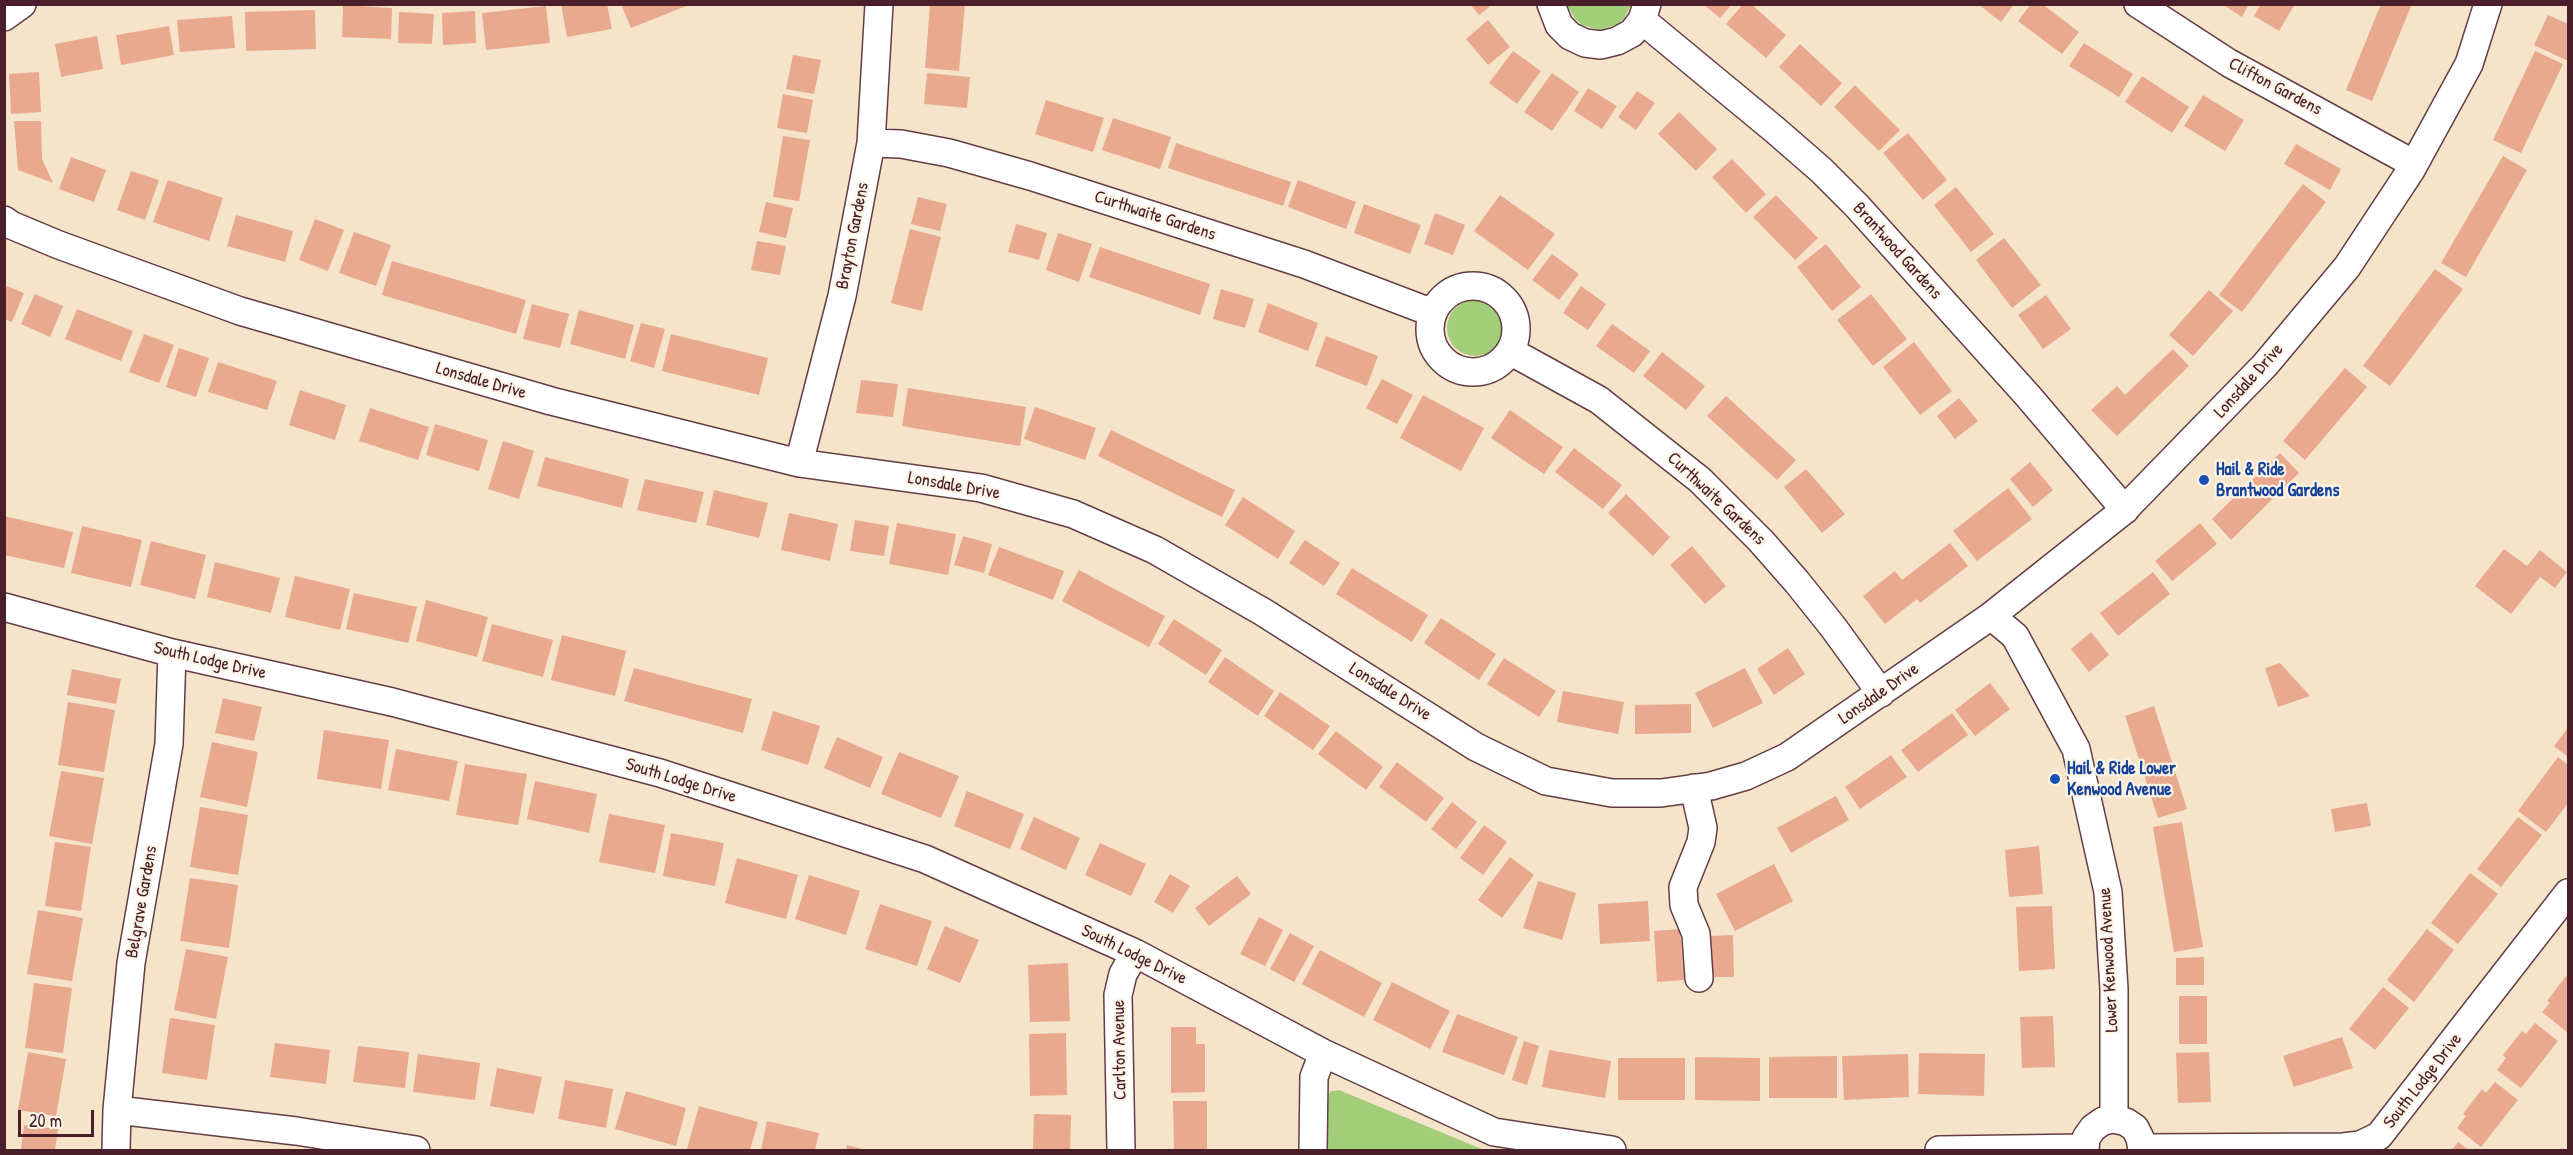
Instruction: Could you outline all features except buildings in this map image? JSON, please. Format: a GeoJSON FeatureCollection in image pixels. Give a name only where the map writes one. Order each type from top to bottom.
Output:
{"type":"FeatureCollection","features":[{"type":"Feature","properties":{"kind":"street"},"geometry":{"type":"LineString","coordinates":[[4,17],[22,4]]}},
{"type":"Feature","properties":{"kind":"street","name":"Brayton Gardens"},"geometry":{"type":"LineString","coordinates":[[799,463],[842,296],[871,143],[879,4]]}},
{"type":"Feature","properties":{"kind":"street","name":"Brantwood Gardens"},"geometry":{"type":"LineString","coordinates":[[1551,4],[1559,25],[1570,36],[1585,44],[1601,45],[1617,42],[1632,33],[1644,12],[1857,206],[2028,396],[2125,510]]}},
{"type":"Feature","properties":{"kind":"street","name":"Clifton Gardens"},"geometry":{"type":"LineString","coordinates":[[2138,4],[2229,63],[2414,164]]}},
{"type":"Feature","properties":{"kind":"street","name":"Lonsdale Drive"},"geometry":{"type":"LineString","coordinates":[[4,220],[59,245],[240,311],[551,401],[799,463],[981,488],[1073,514],[1155,550],[1263,612],[1476,747],[1546,781],[1612,793],[1661,793],[1746,776],[1787,757],[1991,616],[2125,510],[2265,365],[2347,267],[2414,164],[2469,64],[2488,4]]}},
{"type":"Feature","properties":{"kind":"street","name":"Curthwaite Gardens"},"geometry":{"type":"LineString","coordinates":[[871,143],[902,144],[949,153],[1030,176],[1304,264],[1433,314]]}},
{"type":"Feature","properties":{"kind":"street"},"geometry":{"type":"LineString","coordinates":[[1473,286],[1492,291],[1507,303],[1513,314],[1515,332],[1510,351],[1492,368],[1466,372],[1454,368],[1436,351],[1431,339],[1430,326],[1433,314],[1449,294],[1461,288],[1473,286]]}},
{"type":"Feature","properties":{"kind":"street","name":"Curthwaite Gardens"},"geometry":{"type":"LineString","coordinates":[[1510,351],[1599,400],[1700,480],[1761,541],[1797,582],[1881,693]]}},
{"type":"Feature","properties":{"kind":"street","name":"South Lodge Drive"},"geometry":{"type":"LineString","coordinates":[[4,607],[172,653],[392,702],[660,773],[925,859],[1135,953],[1323,1053],[1494,1132],[1612,1150]]}},
{"type":"Feature","properties":{"kind":"street","name":"Lower Kenwood Avenue"},"geometry":{"type":"LineString","coordinates":[[1991,616],[2015,636],[2076,749],[2108,892],[2114,989],[2114,1119]]}},
{"type":"Feature","properties":{"kind":"street","name":"Belgrave Gardens"},"geometry":{"type":"LineString","coordinates":[[116,1150],[117,1110],[131,963],[169,744],[172,653]]}},
{"type":"Feature","properties":{"kind":"street"},"geometry":{"type":"LineString","coordinates":[[1694,788],[1703,828],[1701,842],[1683,887],[1684,905],[1696,934],[1699,978]]}},
{"type":"Feature","properties":{"kind":"street","name":"South Lodge Drive"},"geometry":{"type":"LineString","coordinates":[[2142,1149],[2343,1147],[2360,1145],[2379,1137],[2568,893]]}},
{"type":"Feature","properties":{"kind":"street","name":"Carlton Avenue"},"geometry":{"type":"LineString","coordinates":[[1121,1150],[1118,995],[1123,974],[1135,953]]}},
{"type":"Feature","properties":{"kind":"street"},"geometry":{"type":"LineString","coordinates":[[1313,1150],[1314,1077],[1323,1053]]}},
{"type":"Feature","properties":{"kind":"street"},"geometry":{"type":"LineString","coordinates":[[117,1110],[296,1131],[416,1150]]}},
{"type":"Feature","properties":{"kind":"street"},"geometry":{"type":"LineString","coordinates":[[1939,1150],[2085,1149],[2086,1138],[2093,1128],[2103,1121],[2114,1119],[2126,1122],[2135,1128],[2142,1149]]}},
{"type":"Feature","properties":{"kind":"green space"},"geometry":{"type":"Polygon","coordinates":[[[1567,5],[1631,5],[1618,24],[1600,30],[1582,25],[1575,19],[1567,5]]]}},
{"type":"Feature","properties":{"kind":"green space"},"geometry":{"type":"Polygon","coordinates":[[[1475,300],[1486,302],[1495,308],[1501,317],[1503,328],[1501,339],[1495,348],[1486,354],[1475,356],[1464,354],[1455,348],[1449,339],[1447,328],[1449,317],[1455,308],[1464,302],[1475,300]]]}},
{"type":"Feature","properties":{"kind":"green space"},"geometry":{"type":"Polygon","coordinates":[[[1339,1090],[1484,1150],[1323,1150],[1323,1103],[1331,1091],[1339,1090]]]}},
{"type":"Feature","properties":{"kind":"place","name":"Hail & Ride Brantwood Gardens"},"geometry":{"type":"Point","coordinates":[2204,480]}},
{"type":"Feature","properties":{"kind":"place","name":"Hail & Ride Lower Kenwood Avenue"},"geometry":{"type":"Point","coordinates":[2055,779]}}]}
